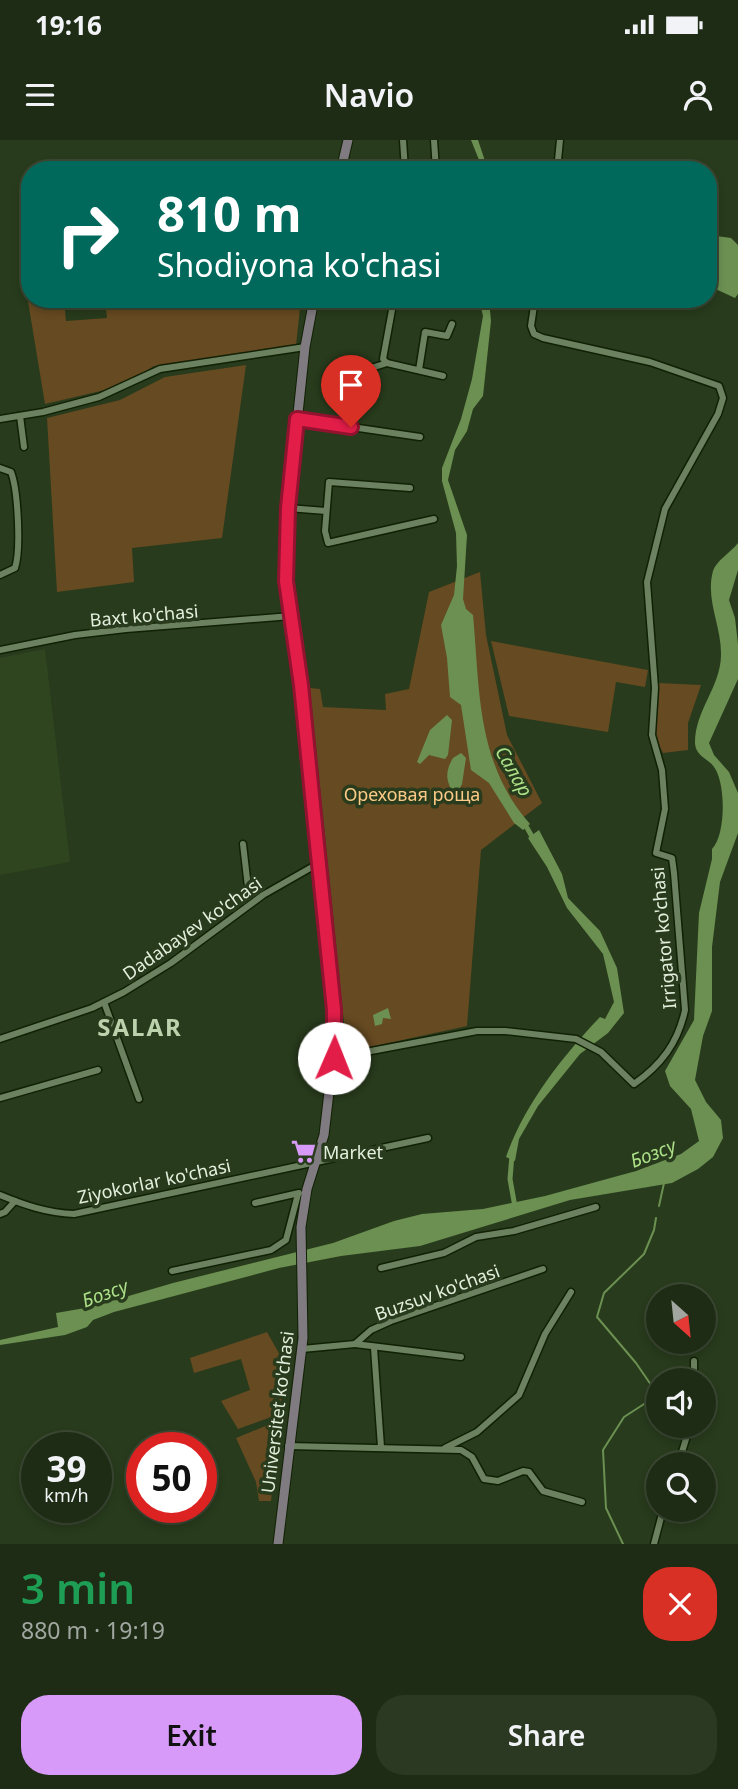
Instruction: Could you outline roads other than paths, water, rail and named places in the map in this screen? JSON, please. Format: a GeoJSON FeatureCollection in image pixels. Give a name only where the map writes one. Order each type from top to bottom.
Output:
{"type":"FeatureCollection","features":[{"type":"Feature","properties":{"kind":"main road"},"geometry":{"type":"LineString","coordinates":[[343,161],[348,140]]}},
{"type":"Feature","properties":{"kind":"main road"},"geometry":{"type":"LineString","coordinates":[[307,1189],[324,1135],[334,1058],[334,1010],[286,581],[288,508],[305,347],[312,308]]}},
{"type":"Feature","properties":{"kind":"main road","name":"Universitet ko'chasi"},"geometry":{"type":"LineString","coordinates":[[278,1544],[304,1326],[300,1238],[307,1189]]}},
{"type":"Feature","properties":{"kind":"street"},"geometry":{"type":"LineString","coordinates":[[402,140],[404,161]]}},
{"type":"Feature","properties":{"kind":"street"},"geometry":{"type":"LineString","coordinates":[[433,140],[435,161]]}},
{"type":"Feature","properties":{"kind":"street"},"geometry":{"type":"LineString","coordinates":[[558,161],[560,140]]}},
{"type":"Feature","properties":{"kind":"street"},"geometry":{"type":"LineString","coordinates":[[387,363],[383,359],[392,308]]}},
{"type":"Feature","properties":{"kind":"street","name":"Irrigator ko'chasi"},"geometry":{"type":"LineString","coordinates":[[334,1058],[477,1031],[514,1031],[576,1039],[601,1052],[634,1084],[652,1071],[681,1030],[685,1010],[672,858],[656,853],[665,809],[662,770],[652,735],[655,688],[647,582],[665,509],[718,414],[723,398],[719,386],[650,362],[534,334],[531,326],[534,308]]}},
{"type":"Feature","properties":{"kind":"street"},"geometry":{"type":"LineString","coordinates":[[419,370],[425,332],[447,336],[452,324]]}},
{"type":"Feature","properties":{"kind":"street"},"geometry":{"type":"LineString","coordinates":[[0,413],[0,419],[43,412],[99,397],[160,369],[305,347]]}},
{"type":"Feature","properties":{"kind":"street"},"geometry":{"type":"LineString","coordinates":[[362,371],[387,363],[443,376]]}},
{"type":"Feature","properties":{"kind":"street"},"geometry":{"type":"LineString","coordinates":[[20,415],[24,447]]}},
{"type":"Feature","properties":{"kind":"street"},"geometry":{"type":"LineString","coordinates":[[297,419],[420,437]]}},
{"type":"Feature","properties":{"kind":"street"},"geometry":{"type":"LineString","coordinates":[[0,468],[11,472],[13,478],[18,557],[15,568],[0,575]]}},
{"type":"Feature","properties":{"kind":"street"},"geometry":{"type":"LineString","coordinates":[[410,488],[328,482],[325,531],[327,543],[434,519]]}},
{"type":"Feature","properties":{"kind":"street"},"geometry":{"type":"LineString","coordinates":[[288,508],[327,511]]}},
{"type":"Feature","properties":{"kind":"street","name":"Baxt ko'chasi"},"geometry":{"type":"LineString","coordinates":[[0,650],[75,635],[126,629],[291,616]]}},
{"type":"Feature","properties":{"kind":"street"},"geometry":{"type":"LineString","coordinates":[[243,844],[249,896]]}},
{"type":"Feature","properties":{"kind":"street","name":"Dadabayev ko'chasi"},"geometry":{"type":"LineString","coordinates":[[0,1039],[104,1002],[124,992],[171,963],[263,895],[319,863]]}},
{"type":"Feature","properties":{"kind":"street"},"geometry":{"type":"LineString","coordinates":[[104,1002],[139,1099]]}},
{"type":"Feature","properties":{"kind":"street"},"geometry":{"type":"LineString","coordinates":[[0,1098],[99,1070]]}},
{"type":"Feature","properties":{"kind":"street","name":"Ziyokorlar ko'chasi"},"geometry":{"type":"LineString","coordinates":[[0,1195],[49,1211],[74,1213],[428,1138]]}},
{"type":"Feature","properties":{"kind":"street"},"geometry":{"type":"LineString","coordinates":[[255,1203],[298,1194],[307,1189]]}},
{"type":"Feature","properties":{"kind":"street"},"geometry":{"type":"LineString","coordinates":[[172,1271],[271,1250],[280,1245],[286,1240],[298,1194]]}},
{"type":"Feature","properties":{"kind":"street"},"geometry":{"type":"LineString","coordinates":[[0,1214],[15,1201]]}},
{"type":"Feature","properties":{"kind":"street"},"geometry":{"type":"LineString","coordinates":[[381,1268],[444,1254],[476,1237],[514,1231],[596,1207]]}},
{"type":"Feature","properties":{"kind":"street","name":"Buzsuv ko'chasi"},"geometry":{"type":"LineString","coordinates":[[302,1349],[355,1344],[371,1330],[391,1321],[543,1269]]}},
{"type":"Feature","properties":{"kind":"street"},"geometry":{"type":"LineString","coordinates":[[443,1449],[477,1432],[519,1395],[545,1334],[571,1292]]}},
{"type":"Feature","properties":{"kind":"street"},"geometry":{"type":"LineString","coordinates":[[355,1344],[461,1357]]}},
{"type":"Feature","properties":{"kind":"street"},"geometry":{"type":"LineString","coordinates":[[374,1348],[381,1447]]}},
{"type":"Feature","properties":{"kind":"street"},"geometry":{"type":"LineString","coordinates":[[694,1361],[694,1368]]}},
{"type":"Feature","properties":{"kind":"street"},"geometry":{"type":"LineString","coordinates":[[288,1446],[467,1451],[484,1479],[498,1481],[523,1471],[528,1472],[543,1491],[582,1502]]}},
{"type":"Feature","properties":{"kind":"street"},"geometry":{"type":"LineString","coordinates":[[654,1544],[660,1522]]}},
{"type":"Feature","properties":{"kind":"waterway","name":"Салар"},"geometry":{"type":"LineString","coordinates":[[523,821],[534,840]]}},
{"type":"Feature","properties":{"kind":"waterway","name":"Салар"},"geometry":{"type":"LineString","coordinates":[[512,1155],[510,1179],[515,1207]]}},
{"type":"Feature","properties":{"kind":"waterway"},"geometry":{"type":"LineString","coordinates":[[659,1206],[664,1183]]}},
{"type":"Feature","properties":{"kind":"waterway"},"geometry":{"type":"LineString","coordinates":[[646,1378],[597,1317],[604,1293],[644,1254],[656,1218]]}},
{"type":"Feature","properties":{"kind":"waterway"},"geometry":{"type":"LineString","coordinates":[[623,1544],[606,1508],[603,1450],[624,1417],[646,1403]]}},
{"type":"Feature","properties":{"kind":"place","name":"Market"},"geometry":{"type":"Point","coordinates":[303,1152]}},
{"type":"Feature","properties":{"kind":"district","name":"SALAR"},"geometry":{"type":"Point","coordinates":[140,1026]}},
{"type":"Feature","properties":{"kind":"park label","name":"Ореховая роща"},"geometry":{"type":"Point","coordinates":[412,794]}},
{"type":"Feature","properties":{"kind":"water label","name":"Бозсу"},"geometry":{"type":"Point","coordinates":[653,1153]}},
{"type":"Feature","properties":{"kind":"water label","name":"Бозсу"},"geometry":{"type":"Point","coordinates":[105,1293]}}]}
